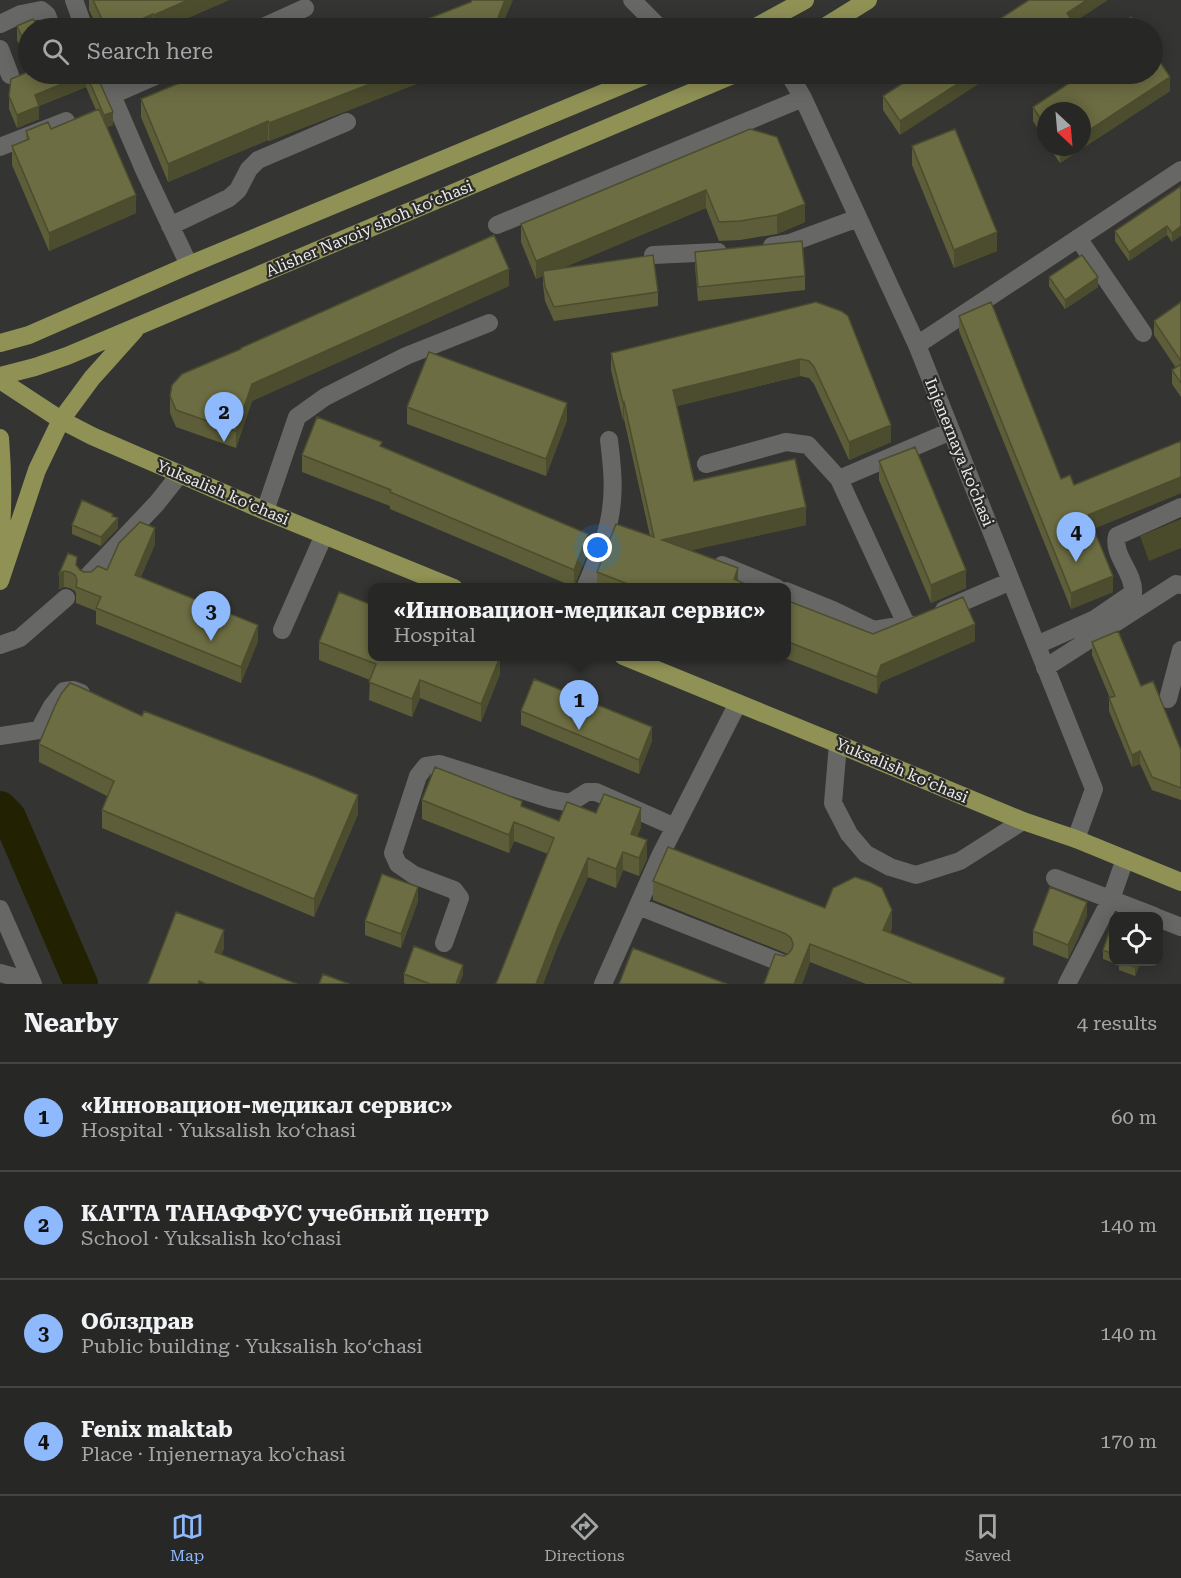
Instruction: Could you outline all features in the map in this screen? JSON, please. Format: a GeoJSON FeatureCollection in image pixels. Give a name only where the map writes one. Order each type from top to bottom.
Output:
{"type":"FeatureCollection","features":[{"type":"Feature","properties":{"kind":"main road"},"geometry":{"type":"LineString","coordinates":[[775,18],[805,0]]}},
{"type":"Feature","properties":{"kind":"main road"},"geometry":{"type":"LineString","coordinates":[[840,18],[868,0]]}},
{"type":"Feature","properties":{"kind":"main road","name":"Alisher Navoiy shoh koʻchasi"},"geometry":{"type":"LineString","coordinates":[[0,343],[29,334],[625,84]]}},
{"type":"Feature","properties":{"kind":"main road","name":"Alisher Navoiy shoh koʻchasi"},"geometry":{"type":"LineString","coordinates":[[0,378],[67,356],[693,84]]}},
{"type":"Feature","properties":{"kind":"main road"},"geometry":{"type":"LineString","coordinates":[[0,581],[37,470],[61,420],[92,378],[140,325]]}},
{"type":"Feature","properties":{"kind":"main road","name":"Yuksalish koʻchasi"},"geometry":{"type":"LineString","coordinates":[[0,378],[61,420],[92,436],[265,511],[442,583]]}},
{"type":"Feature","properties":{"kind":"main road"},"geometry":{"type":"LineString","coordinates":[[0,438],[2,528],[0,546]]}},
{"type":"Feature","properties":{"kind":"main road","name":"Yuksalish koʻchasi"},"geometry":{"type":"LineString","coordinates":[[633,661],[1023,821],[1076,839],[1181,882]]}},
{"type":"Feature","properties":{"kind":"street"},"geometry":{"type":"LineString","coordinates":[[74,0],[80,18]]}},
{"type":"Feature","properties":{"kind":"street"},"geometry":{"type":"LineString","coordinates":[[632,0],[650,18]]}},
{"type":"Feature","properties":{"kind":"street"},"geometry":{"type":"LineString","coordinates":[[283,18],[305,8]]}},
{"type":"Feature","properties":{"kind":"street"},"geometry":{"type":"LineString","coordinates":[[0,24],[21,14],[41,10],[47,18]]}},
{"type":"Feature","properties":{"kind":"street"},"geometry":{"type":"LineString","coordinates":[[0,49],[10,75]]}},
{"type":"Feature","properties":{"kind":"street"},"geometry":{"type":"LineString","coordinates":[[107,84],[189,265]]}},
{"type":"Feature","properties":{"kind":"street"},"geometry":{"type":"LineString","coordinates":[[112,95],[137,84]]}},
{"type":"Feature","properties":{"kind":"street","name":"Injenernaya ko'chasi"},"geometry":{"type":"LineString","coordinates":[[795,84],[917,345],[1094,789],[1076,839]]}},
{"type":"Feature","properties":{"kind":"street"},"geometry":{"type":"LineString","coordinates":[[497,225],[803,98]]}},
{"type":"Feature","properties":{"kind":"street"},"geometry":{"type":"LineString","coordinates":[[0,147],[66,121]]}},
{"type":"Feature","properties":{"kind":"street"},"geometry":{"type":"LineString","coordinates":[[170,226],[229,198],[238,190],[249,169],[258,160],[347,122]]}},
{"type":"Feature","properties":{"kind":"street"},"geometry":{"type":"LineString","coordinates":[[917,345],[1181,170]]}},
{"type":"Feature","properties":{"kind":"street"},"geometry":{"type":"LineString","coordinates":[[751,249],[790,243],[858,218]]}},
{"type":"Feature","properties":{"kind":"street"},"geometry":{"type":"LineString","coordinates":[[1078,238],[1143,333]]}},
{"type":"Feature","properties":{"kind":"street"},"geometry":{"type":"LineString","coordinates":[[653,255],[730,251]]}},
{"type":"Feature","properties":{"kind":"street"},"geometry":{"type":"LineString","coordinates":[[265,511],[297,417],[325,397],[406,356],[489,323]]}},
{"type":"Feature","properties":{"kind":"street"},"geometry":{"type":"LineString","coordinates":[[839,479],[951,431]]}},
{"type":"Feature","properties":{"kind":"street"},"geometry":{"type":"LineString","coordinates":[[587,583],[602,546],[610,516],[613,475],[609,440]]}},
{"type":"Feature","properties":{"kind":"street"},"geometry":{"type":"LineString","coordinates":[[706,464],[786,442],[808,445],[839,479],[907,626]]}},
{"type":"Feature","properties":{"kind":"street"},"geometry":{"type":"LineString","coordinates":[[87,577],[157,503],[180,474]]}},
{"type":"Feature","properties":{"kind":"street"},"geometry":{"type":"LineString","coordinates":[[1036,645],[1095,619],[1133,593],[1134,585],[1115,544],[1117,536],[1181,507]]}},
{"type":"Feature","properties":{"kind":"street"},"geometry":{"type":"LineString","coordinates":[[282,630],[324,535]]}},
{"type":"Feature","properties":{"kind":"street"},"geometry":{"type":"LineString","coordinates":[[722,565],[765,583]]}},
{"type":"Feature","properties":{"kind":"street"},"geometry":{"type":"LineString","coordinates":[[791,593],[873,630],[907,626],[1011,581]]}},
{"type":"Feature","properties":{"kind":"street"},"geometry":{"type":"LineString","coordinates":[[1045,668],[1176,584],[1181,585]]}},
{"type":"Feature","properties":{"kind":"street"},"geometry":{"type":"LineString","coordinates":[[0,645],[20,638],[66,598]]}},
{"type":"Feature","properties":{"kind":"street"},"geometry":{"type":"LineString","coordinates":[[1168,699],[1181,650]]}},
{"type":"Feature","properties":{"kind":"street"},"geometry":{"type":"LineString","coordinates":[[0,736],[39,729],[52,706],[64,692],[74,690],[96,699]]}},
{"type":"Feature","properties":{"kind":"street"},"geometry":{"type":"LineString","coordinates":[[603,984],[661,854],[738,703]]}},
{"type":"Feature","properties":{"kind":"street"},"geometry":{"type":"LineString","coordinates":[[838,744],[832,803],[849,834],[866,854],[890,867],[916,875],[960,861],[1023,821]]}},
{"type":"Feature","properties":{"kind":"street"},"geometry":{"type":"LineString","coordinates":[[444,943],[459,898],[454,890],[414,875],[398,864],[393,854],[418,776],[426,766],[440,764],[550,800],[570,803],[587,792],[596,792],[675,827]]}},
{"type":"Feature","properties":{"kind":"street"},"geometry":{"type":"LineString","coordinates":[[1067,984],[1111,899],[1125,859]]}},
{"type":"Feature","properties":{"kind":"street"},"geometry":{"type":"LineString","coordinates":[[1056,878],[1144,912]]}},
{"type":"Feature","properties":{"kind":"street"},"geometry":{"type":"LineString","coordinates":[[638,906],[782,963]]}},
{"type":"Feature","properties":{"kind":"street"},"geometry":{"type":"LineString","coordinates":[[0,909],[28,982]]}},
{"type":"Feature","properties":{"kind":"street"},"geometry":{"type":"LineString","coordinates":[[1163,920],[1181,927]]}},
{"type":"Feature","properties":{"kind":"street"},"geometry":{"type":"LineString","coordinates":[[0,973],[28,982]]}},
{"type":"Feature","properties":{"kind":"green space"},"geometry":{"type":"Polygon","coordinates":[[[1181,519],[1181,548],[1149,561],[1140,536],[1181,519]]]}},
{"type":"Feature","properties":{"kind":"building"},"geometry":{"type":"Polygon","coordinates":[[[93,0],[188,0],[144,18],[101,18],[93,0]]]}},
{"type":"Feature","properties":{"kind":"building"},"geometry":{"type":"Polygon","coordinates":[[[472,0],[505,0],[498,18],[430,18],[472,0]]]}},
{"type":"Feature","properties":{"kind":"building"},"geometry":{"type":"Polygon","coordinates":[[[1029,0],[1087,0],[1067,13],[1070,18],[1001,18],[1029,0]]]}},
{"type":"Feature","properties":{"kind":"building"},"geometry":{"type":"Polygon","coordinates":[[[1163,66],[1170,77],[1163,82],[1163,66]]]}},
{"type":"Feature","properties":{"kind":"building"},"geometry":{"type":"Polygon","coordinates":[[[18,76],[18,84],[62,84],[35,95],[39,106],[17,115],[9,96],[11,79],[18,76]]]}},
{"type":"Feature","properties":{"kind":"building"},"geometry":{"type":"Polygon","coordinates":[[[90,84],[100,84],[113,112],[104,115],[90,84]]]}},
{"type":"Feature","properties":{"kind":"building"},"geometry":{"type":"Polygon","coordinates":[[[177,84],[370,84],[269,123],[268,121],[168,164],[141,99],[177,84]]]}},
{"type":"Feature","properties":{"kind":"building"},"geometry":{"type":"Polygon","coordinates":[[[902,84],[957,84],[900,121],[883,96],[902,84]]]}},
{"type":"Feature","properties":{"kind":"building"},"geometry":{"type":"Polygon","coordinates":[[[1068,84],[1159,84],[1091,129],[1091,102],[1041,102],[1068,84]]]}},
{"type":"Feature","properties":{"kind":"building"},"geometry":{"type":"Polygon","coordinates":[[[99,109],[136,195],[49,233],[12,146],[29,139],[26,131],[48,122],[51,129],[99,109]]]}},
{"type":"Feature","properties":{"kind":"building"},"geometry":{"type":"Polygon","coordinates":[[[750,129],[777,137],[805,204],[777,215],[719,222],[706,190],[536,261],[521,224],[750,129]]]}},
{"type":"Feature","properties":{"kind":"building"},"geometry":{"type":"Polygon","coordinates":[[[955,129],[997,232],[954,250],[912,146],[955,129]]]}},
{"type":"Feature","properties":{"kind":"building"},"geometry":{"type":"Polygon","coordinates":[[[1181,186],[1181,226],[1172,233],[1167,226],[1129,252],[1115,231],[1181,186]]]}},
{"type":"Feature","properties":{"kind":"building"},"geometry":{"type":"Polygon","coordinates":[[[494,235],[509,269],[252,384],[236,431],[176,410],[170,396],[172,385],[182,374],[494,235]]]}},
{"type":"Feature","properties":{"kind":"building"},"geometry":{"type":"Polygon","coordinates":[[[802,241],[805,276],[698,287],[695,252],[802,241]]]}},
{"type":"Feature","properties":{"kind":"building"},"geometry":{"type":"Polygon","coordinates":[[[653,255],[658,292],[554,307],[545,287],[543,271],[653,255]]]}},
{"type":"Feature","properties":{"kind":"building"},"geometry":{"type":"Polygon","coordinates":[[[1082,255],[1098,277],[1065,300],[1049,277],[1082,255]]]}},
{"type":"Feature","properties":{"kind":"building"},"geometry":{"type":"Polygon","coordinates":[[[816,302],[848,316],[891,425],[849,442],[814,367],[809,361],[800,359],[673,390],[694,481],[795,459],[806,507],[662,540],[738,568],[734,579],[743,583],[625,583],[597,572],[616,524],[654,537],[611,353],[816,302]]]}},
{"type":"Feature","properties":{"kind":"building"},"geometry":{"type":"Polygon","coordinates":[[[991,302],[1061,479],[1070,475],[1074,485],[1181,441],[1181,477],[1088,515],[1113,576],[1071,593],[959,316],[991,302]]]}},
{"type":"Feature","properties":{"kind":"building"},"geometry":{"type":"Polygon","coordinates":[[[1181,302],[1181,361],[1154,321],[1181,302]]]}},
{"type":"Feature","properties":{"kind":"building"},"geometry":{"type":"Polygon","coordinates":[[[429,352],[567,403],[546,459],[407,407],[429,352]]]}},
{"type":"Feature","properties":{"kind":"building"},"geometry":{"type":"Polygon","coordinates":[[[1181,364],[1181,383],[1172,370],[1181,364]]]}},
{"type":"Feature","properties":{"kind":"building"},"geometry":{"type":"Polygon","coordinates":[[[317,417],[382,442],[380,446],[588,534],[574,570],[390,492],[391,490],[302,455],[317,417]]]}},
{"type":"Feature","properties":{"kind":"building"},"geometry":{"type":"Polygon","coordinates":[[[915,447],[966,570],[931,585],[879,461],[915,447]]]}},
{"type":"Feature","properties":{"kind":"building"},"geometry":{"type":"Polygon","coordinates":[[[82,500],[118,518],[101,537],[72,525],[82,500]]]}},
{"type":"Feature","properties":{"kind":"building"},"geometry":{"type":"Polygon","coordinates":[[[140,522],[155,528],[135,575],[258,625],[241,667],[96,608],[101,597],[76,587],[75,575],[70,572],[64,571],[59,574],[68,553],[77,557],[76,565],[84,572],[91,572],[98,566],[107,570],[119,543],[140,522]]]}},
{"type":"Feature","properties":{"kind":"building"},"geometry":{"type":"Polygon","coordinates":[[[339,592],[368,603],[368,661],[319,642],[339,592]]]}},
{"type":"Feature","properties":{"kind":"building"},"geometry":{"type":"Polygon","coordinates":[[[963,597],[975,624],[881,665],[877,677],[791,643],[791,602],[873,634],[963,597]]]}},
{"type":"Feature","properties":{"kind":"building"},"geometry":{"type":"Polygon","coordinates":[[[1118,631],[1141,686],[1153,681],[1181,750],[1181,788],[1152,777],[1140,751],[1132,755],[1109,698],[1115,696],[1092,642],[1118,631]]]}},
{"type":"Feature","properties":{"kind":"building"},"geometry":{"type":"Polygon","coordinates":[[[368,661],[498,661],[481,704],[420,680],[412,699],[369,682],[376,664],[368,661]]]}},
{"type":"Feature","properties":{"kind":"building"},"geometry":{"type":"Polygon","coordinates":[[[534,679],[652,727],[639,760],[521,711],[534,679]]]}},
{"type":"Feature","properties":{"kind":"building"},"geometry":{"type":"Polygon","coordinates":[[[70,683],[142,716],[144,711],[358,795],[314,899],[102,810],[114,781],[39,744],[61,694],[70,683]]]}},
{"type":"Feature","properties":{"kind":"building"},"geometry":{"type":"Polygon","coordinates":[[[435,767],[522,801],[521,806],[559,821],[567,802],[596,813],[604,794],[641,808],[631,834],[647,840],[639,858],[623,852],[616,869],[588,858],[536,984],[496,984],[554,838],[514,822],[509,835],[422,800],[435,767]]]}},
{"type":"Feature","properties":{"kind":"building"},"geometry":{"type":"Polygon","coordinates":[[[668,847],[825,908],[833,888],[855,877],[870,882],[882,888],[892,910],[883,930],[1005,978],[1003,984],[913,984],[810,944],[794,984],[764,984],[775,954],[784,956],[792,949],[791,938],[653,881],[668,847]]]}},
{"type":"Feature","properties":{"kind":"building"},"geometry":{"type":"Polygon","coordinates":[[[382,874],[418,887],[401,934],[365,921],[382,874]]]}},
{"type":"Feature","properties":{"kind":"building"},"geometry":{"type":"Polygon","coordinates":[[[1050,887],[1087,902],[1068,945],[1033,931],[1050,887]]]}},
{"type":"Feature","properties":{"kind":"building"},"geometry":{"type":"Polygon","coordinates":[[[176,912],[224,930],[215,952],[297,984],[206,984],[199,981],[198,984],[148,984],[176,912]]]}},
{"type":"Feature","properties":{"kind":"building"},"geometry":{"type":"Polygon","coordinates":[[[1109,933],[1109,952],[1103,950],[1109,933]]]}},
{"type":"Feature","properties":{"kind":"building"},"geometry":{"type":"Polygon","coordinates":[[[414,946],[463,965],[456,984],[430,984],[404,974],[414,946]]]}},
{"type":"Feature","properties":{"kind":"building"},"geometry":{"type":"Polygon","coordinates":[[[633,948],[727,984],[619,984],[633,948]]]}},
{"type":"Feature","properties":{"kind":"building"},"geometry":{"type":"Polygon","coordinates":[[[323,974],[349,984],[319,984],[323,974]]]}},
{"type":"Feature","properties":{"kind":"waterway"},"geometry":{"type":"LineString","coordinates":[[0,808],[9,817],[81,984]]}},
{"type":"Feature","properties":{"kind":"place","name":"КАТТА ТАНАФФУС учебный центр"},"geometry":{"type":"Point","coordinates":[224,442]}},
{"type":"Feature","properties":{"kind":"place","name":"Fenix maktab"},"geometry":{"type":"Point","coordinates":[1076,562]}},
{"type":"Feature","properties":{"kind":"place","name":"Облздрав"},"geometry":{"type":"Point","coordinates":[211,641]}},
{"type":"Feature","properties":{"kind":"place","name":"«Инновацион-медикал сервис»"},"geometry":{"type":"Point","coordinates":[579,730]}}]}
